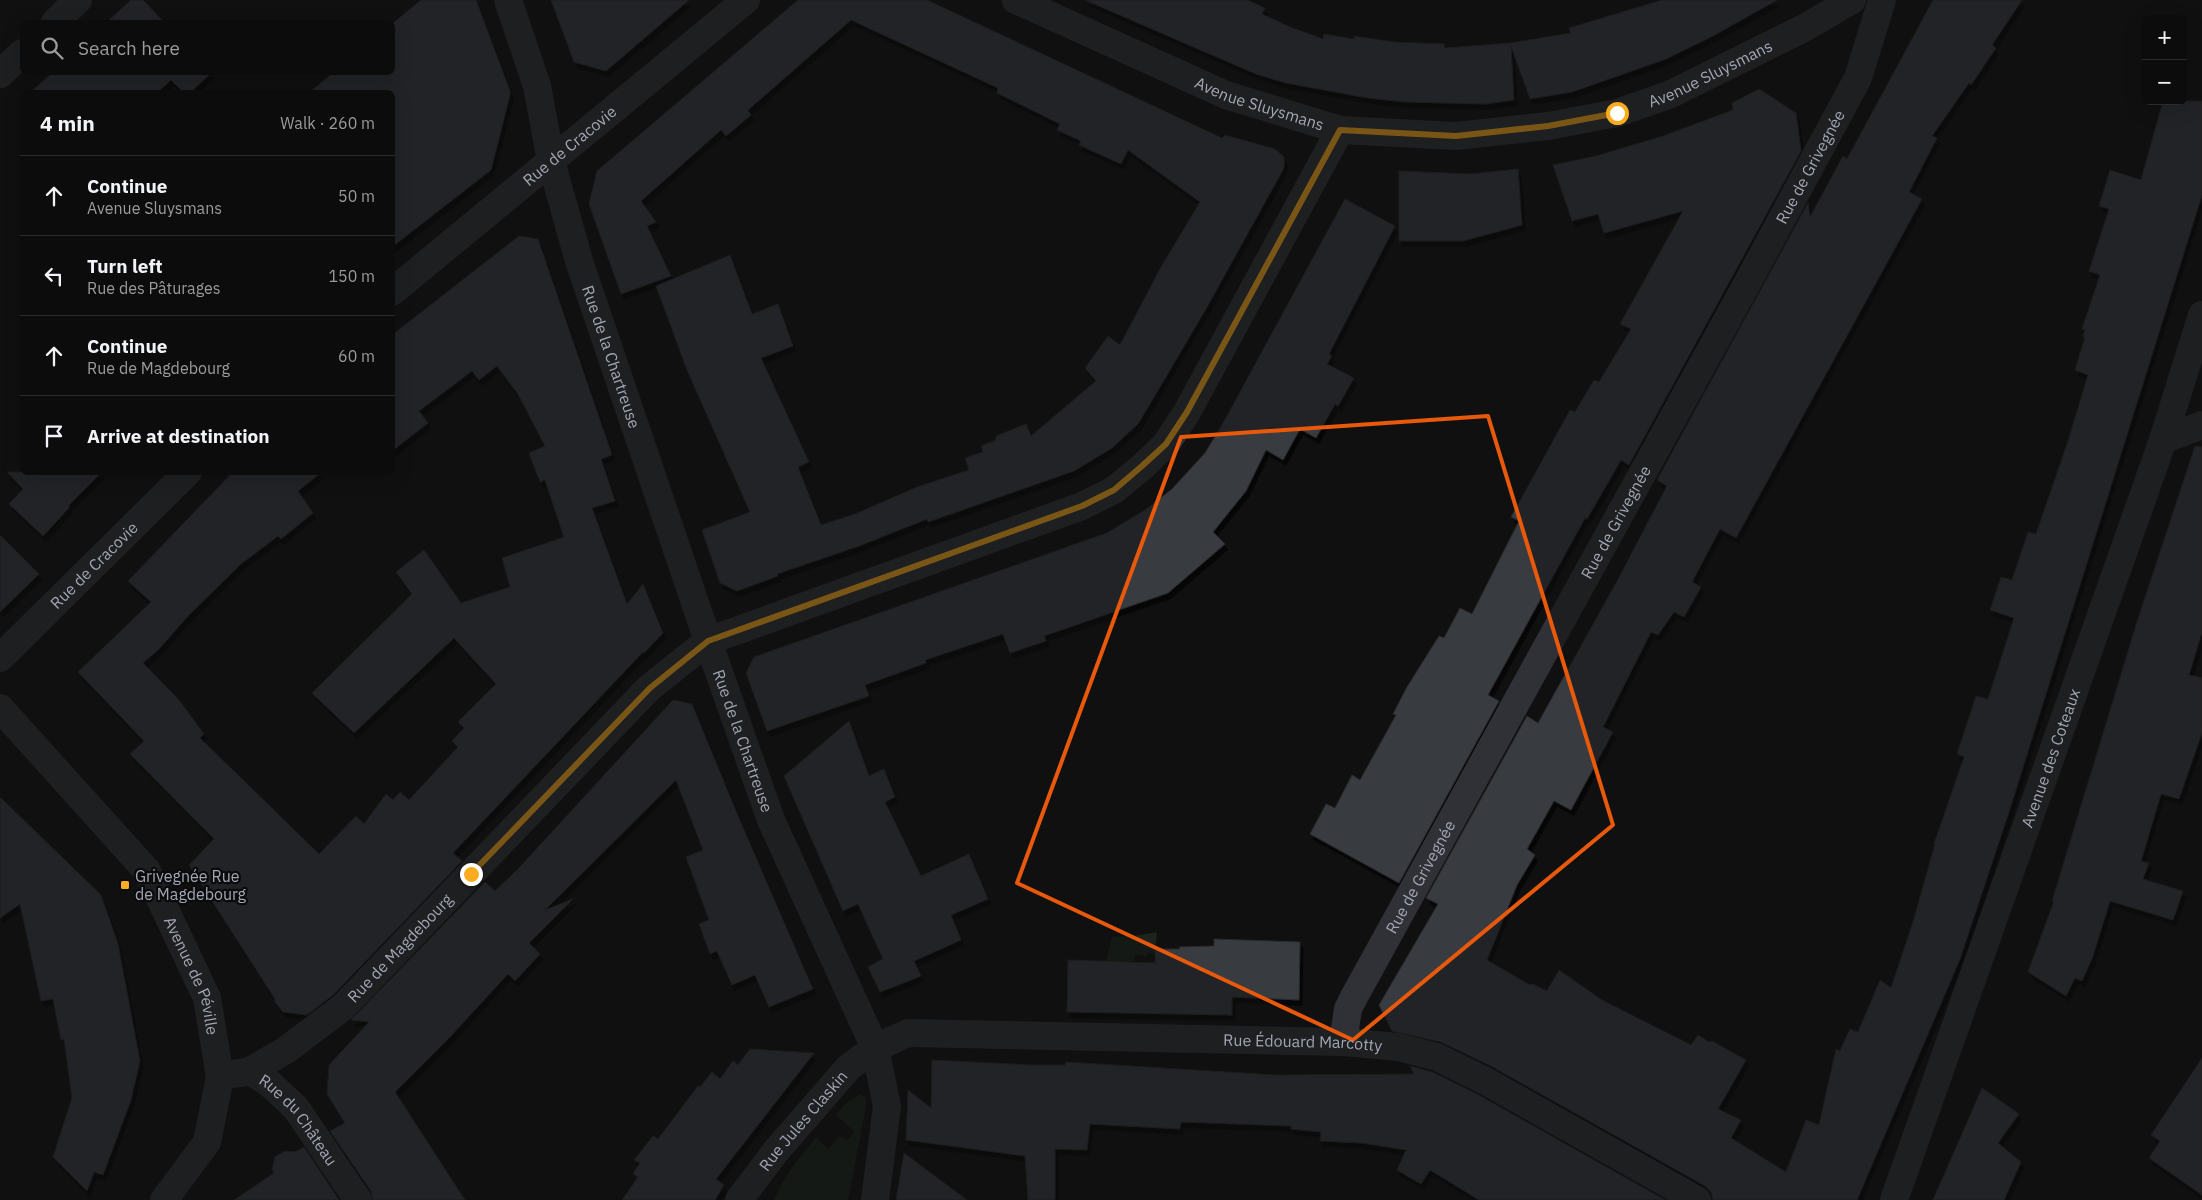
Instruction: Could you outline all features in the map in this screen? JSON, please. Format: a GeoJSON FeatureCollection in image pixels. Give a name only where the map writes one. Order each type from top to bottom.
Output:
{"type":"FeatureCollection","features":[{"type":"Feature","properties":{"kind":"street"},"geometry":{"type":"LineString","coordinates":[[57,20],[78,0]]}},
{"type":"Feature","properties":{"kind":"street","name":"Rue de la Chartreuse"},"geometry":{"type":"LineString","coordinates":[[508,0],[538,86],[551,161],[579,261],[708,641],[771,820],[874,1048],[887,1106],[875,1200]]}},
{"type":"Feature","properties":{"kind":"street","name":"Rue de Cracovie"},"geometry":{"type":"LineString","coordinates":[[395,290],[746,0]]}},
{"type":"Feature","properties":{"kind":"street","name":"Avenue Sluysmans"},"geometry":{"type":"LineString","coordinates":[[1016,0],[1226,96],[1340,130],[1456,136],[1548,126],[1617,113],[1671,94],[1806,27],[1852,0]]}},
{"type":"Feature","properties":{"kind":"street","name":"Rue de Grivegnée"},"geometry":{"type":"LineString","coordinates":[[1343,1042],[1348,1009],[1354,997],[1735,306],[1858,78],[1882,0]]}},
{"type":"Feature","properties":{"kind":"street"},"geometry":{"type":"LineString","coordinates":[[0,74],[20,55]]}},
{"type":"Feature","properties":{"kind":"street","name":"Rue de Magdebourg"},"geometry":{"type":"LineString","coordinates":[[250,1071],[286,1050],[343,1007],[650,688],[708,641],[1082,506],[1114,490],[1166,444],[1187,412],[1340,130]]}},
{"type":"Feature","properties":{"kind":"street","name":"Avenue des Coteaux"},"geometry":{"type":"LineString","coordinates":[[1894,1200],[2162,440],[2202,315]]}},
{"type":"Feature","properties":{"kind":"street"},"geometry":{"type":"LineString","coordinates":[[2162,440],[2202,425]]}},
{"type":"Feature","properties":{"kind":"street","name":"Rue de Cracovie"},"geometry":{"type":"LineString","coordinates":[[0,658],[185,475]]}},
{"type":"Feature","properties":{"kind":"street","name":"Avenue de Péville"},"geometry":{"type":"LineString","coordinates":[[0,708],[147,871],[207,998],[220,1077],[207,1142],[164,1200]]}},
{"type":"Feature","properties":{"kind":"street","name":"Rue Édouard Marcotty"},"geometry":{"type":"LineString","coordinates":[[874,1048],[908,1033],[1343,1042],[1398,1047],[1437,1057],[1482,1079],[1697,1200]]}},
{"type":"Feature","properties":{"kind":"street","name":"Rue Jules Claskin"},"geometry":{"type":"LineString","coordinates":[[739,1200],[776,1152],[848,1067],[874,1048]]}},
{"type":"Feature","properties":{"kind":"street","name":"Rue du Château"},"geometry":{"type":"LineString","coordinates":[[220,1077],[250,1071],[269,1083],[296,1108],[358,1200]]}},
{"type":"Feature","properties":{"kind":"highlighted area"},"geometry":{"type":"Polygon","coordinates":[[[1488,416],[1613,825],[1353,1040],[1017,883],[1181,437],[1488,416]]]}},
{"type":"Feature","properties":{"kind":"shaded area"},"geometry":{"type":"Polygon","coordinates":[[[1157,932],[1155,953],[1147,953],[1147,956],[1135,955],[1134,962],[1129,961],[1127,977],[1106,961],[1112,937],[1157,932]]]}},
{"type":"Feature","properties":{"kind":"shaded area"},"geometry":{"type":"Polygon","coordinates":[[[860,1094],[866,1097],[866,1105],[848,1200],[774,1200],[792,1168],[816,1138],[828,1149],[840,1136],[847,1141],[855,1132],[836,1115],[846,1103],[860,1094]]]}},
{"type":"Feature","properties":{"kind":"building"},"geometry":{"type":"Polygon","coordinates":[[[131,0],[143,0],[162,20],[109,20],[131,0]]]}},
{"type":"Feature","properties":{"kind":"building"},"geometry":{"type":"Polygon","coordinates":[[[421,0],[476,0],[510,95],[491,170],[395,245],[395,90],[312,90],[330,75],[395,75],[395,22],[421,0]]]}},
{"type":"Feature","properties":{"kind":"building"},"geometry":{"type":"Polygon","coordinates":[[[551,0],[689,0],[606,71],[574,62],[551,0]]]}},
{"type":"Feature","properties":{"kind":"building"},"geometry":{"type":"Polygon","coordinates":[[[798,0],[927,0],[1222,138],[1225,135],[1275,149],[1284,157],[1284,168],[1206,309],[1138,424],[1112,448],[1074,471],[928,522],[927,519],[859,546],[777,574],[778,576],[737,591],[720,583],[702,530],[750,512],[687,370],[656,286],[730,255],[752,314],[778,304],[793,346],[761,358],[809,462],[798,467],[821,525],[855,514],[917,487],[969,470],[965,458],[983,452],[981,446],[996,440],[996,436],[1026,424],[1031,436],[1096,381],[1085,368],[1108,336],[1120,345],[1161,267],[1200,202],[1128,150],[1121,164],[1079,145],[1081,141],[1057,130],[1060,124],[997,93],[998,88],[851,20],[748,110],[751,115],[726,136],[721,130],[641,201],[656,222],[647,226],[671,276],[621,294],[589,204],[597,171],[798,0]]]}},
{"type":"Feature","properties":{"kind":"building"},"geometry":{"type":"Polygon","coordinates":[[[1085,0],[1247,0],[1265,8],[1262,14],[1323,39],[1324,34],[1354,39],[1354,36],[1394,42],[1444,44],[1445,48],[1510,43],[1571,33],[1569,28],[1662,0],[1777,0],[1713,36],[1666,59],[1572,92],[1530,99],[1511,46],[1514,100],[1486,104],[1406,102],[1368,98],[1286,83],[1256,74],[1085,0]]]}},
{"type":"Feature","properties":{"kind":"building"},"geometry":{"type":"Polygon","coordinates":[[[1933,0],[2022,0],[1992,45],[1996,48],[1971,85],[1969,83],[1932,136],[1937,138],[1909,192],[1922,199],[1736,538],[1720,529],[1692,582],[1701,587],[1684,617],[1674,612],[1658,635],[1651,632],[1603,727],[1613,732],[1571,810],[1554,801],[1527,849],[1535,855],[1517,885],[1487,960],[1530,985],[1533,984],[1547,991],[1559,970],[1602,1000],[1691,1045],[1698,1035],[1746,1060],[1718,1109],[1741,1120],[1731,1138],[1786,1172],[1806,1120],[1819,1125],[1836,1049],[1840,1051],[1850,1029],[1858,1032],[1880,980],[1891,988],[1913,922],[1934,844],[1964,757],[1957,754],[1976,696],[1988,699],[2014,618],[1990,610],[2001,577],[2012,580],[2028,532],[2036,534],[2068,441],[2088,375],[2075,370],[2085,337],[2083,336],[2085,330],[2082,329],[2100,275],[2089,271],[2109,209],[2099,206],[2110,170],[2141,180],[2162,105],[2187,105],[2187,101],[2202,101],[2202,195],[2009,812],[1960,959],[1857,1200],[1713,1200],[1711,1192],[1705,1186],[1489,1065],[1441,1042],[1392,1031],[1379,1005],[1438,904],[1426,898],[1527,716],[1538,723],[1616,583],[1667,486],[1657,480],[1808,203],[1810,217],[1843,156],[1847,159],[1933,0]]]}},
{"type":"Feature","properties":{"kind":"building"},"geometry":{"type":"Polygon","coordinates":[[[50,75],[209,75],[193,90],[181,90],[171,80],[160,90],[33,90],[50,75]]]}},
{"type":"Feature","properties":{"kind":"building"},"geometry":{"type":"Polygon","coordinates":[[[1759,89],[1796,113],[1801,151],[1629,465],[1621,460],[1587,519],[1585,518],[1488,695],[1499,701],[1399,883],[1310,834],[1326,804],[1335,808],[1352,775],[1360,780],[1396,715],[1393,714],[1407,687],[1439,636],[1444,638],[1460,608],[1472,614],[1519,521],[1511,517],[1570,410],[1575,412],[1594,380],[1599,382],[1631,329],[1620,324],[1683,211],[1604,233],[1598,214],[1572,221],[1553,165],[1596,156],[1663,136],[1733,110],[1732,103],[1759,89]]]}},
{"type":"Feature","properties":{"kind":"building"},"geometry":{"type":"Polygon","coordinates":[[[1518,169],[1522,225],[1463,241],[1399,241],[1399,171],[1470,174],[1518,169]]]}},
{"type":"Feature","properties":{"kind":"building"},"geometry":{"type":"Polygon","coordinates":[[[1345,199],[1395,226],[1329,354],[1332,356],[1327,364],[1354,378],[1338,406],[1335,404],[1316,438],[1300,429],[1283,460],[1266,450],[1246,491],[1213,532],[1225,544],[1168,593],[1044,636],[1046,641],[1010,653],[1003,634],[925,660],[926,663],[865,685],[869,696],[767,731],[746,673],[754,657],[1107,533],[1145,510],[1172,489],[1205,453],[1222,425],[1345,199]]]}},
{"type":"Feature","properties":{"kind":"building"},"geometry":{"type":"Polygon","coordinates":[[[519,236],[538,239],[612,455],[601,459],[615,501],[592,508],[627,604],[643,584],[663,633],[453,853],[462,861],[333,995],[307,1015],[283,1012],[189,865],[214,839],[130,754],[144,741],[78,672],[151,602],[128,581],[230,475],[318,475],[298,491],[313,513],[281,539],[278,536],[241,564],[188,616],[159,649],[143,663],[179,700],[204,734],[200,738],[319,854],[356,816],[364,824],[386,794],[393,800],[400,792],[409,800],[458,747],[452,741],[464,728],[458,722],[496,684],[454,638],[354,733],[312,693],[412,594],[396,572],[424,550],[461,603],[510,587],[502,558],[564,537],[545,480],[540,482],[529,453],[545,446],[518,394],[497,366],[479,380],[472,371],[419,411],[428,423],[395,449],[395,333],[519,236]]]}},
{"type":"Feature","properties":{"kind":"building"},"geometry":{"type":"Polygon","coordinates":[[[2195,446],[2202,447],[2202,632],[2189,675],[2202,678],[2202,733],[2179,799],[2161,794],[2141,861],[2149,863],[2143,879],[2183,891],[2173,920],[2110,901],[2092,959],[2082,981],[2075,978],[2066,996],[2028,972],[2054,901],[2052,901],[2136,625],[2195,446]]]}},
{"type":"Feature","properties":{"kind":"building"},"geometry":{"type":"Polygon","coordinates":[[[7,472],[20,472],[20,475],[99,475],[69,505],[69,508],[43,536],[9,504],[23,489],[7,472]]]}},
{"type":"Feature","properties":{"kind":"building"},"geometry":{"type":"Polygon","coordinates":[[[0,535],[39,574],[0,612],[0,535]]]}},
{"type":"Feature","properties":{"kind":"building"},"geometry":{"type":"Polygon","coordinates":[[[673,700],[692,704],[813,989],[769,1007],[755,975],[732,985],[717,951],[710,954],[699,924],[709,920],[686,857],[703,850],[676,780],[545,910],[573,899],[529,943],[540,954],[515,981],[508,974],[450,1037],[395,1092],[465,1200],[373,1200],[371,1191],[330,1131],[345,1123],[327,1094],[329,1065],[369,1022],[351,1020],[485,882],[495,891],[518,869],[673,700]]]}},
{"type":"Feature","properties":{"kind":"building"},"geometry":{"type":"Polygon","coordinates":[[[849,721],[869,776],[884,769],[895,797],[885,802],[921,876],[969,854],[988,899],[951,915],[961,940],[914,961],[921,976],[880,992],[868,967],[883,959],[858,904],[843,911],[784,776],[849,721]]]}},
{"type":"Feature","properties":{"kind":"building"},"geometry":{"type":"Polygon","coordinates":[[[0,797],[101,895],[118,944],[140,1061],[131,1100],[103,1175],[94,1172],[87,1191],[53,1157],[72,1098],[64,1039],[61,1040],[53,999],[41,1001],[20,904],[0,918],[0,797]]]}},
{"type":"Feature","properties":{"kind":"building"},"geometry":{"type":"Polygon","coordinates":[[[1214,939],[1300,942],[1299,1000],[1232,997],[1232,1015],[1067,1012],[1068,960],[1155,963],[1155,949],[1214,946],[1214,939]]]}},
{"type":"Feature","properties":{"kind":"building"},"geometry":{"type":"Polygon","coordinates":[[[750,1049],[814,1053],[716,1179],[724,1185],[715,1200],[622,1200],[638,1177],[633,1174],[640,1163],[634,1160],[653,1136],[658,1139],[698,1086],[700,1087],[712,1072],[720,1079],[733,1061],[738,1065],[750,1049]]]}},
{"type":"Feature","properties":{"kind":"building"},"geometry":{"type":"Polygon","coordinates":[[[2202,1058],[2202,1195],[2149,1158],[2160,1141],[2151,1135],[2202,1058]]]}},
{"type":"Feature","properties":{"kind":"building"},"geometry":{"type":"Polygon","coordinates":[[[932,1060],[1033,1065],[1065,1065],[1066,1062],[1275,1075],[1414,1074],[1410,1066],[1432,1072],[1475,1093],[1665,1200],[1479,1200],[1430,1170],[1421,1184],[1397,1170],[1406,1150],[1362,1143],[1320,1141],[1321,1132],[1291,1129],[1291,1126],[1181,1122],[1180,1129],[1090,1124],[1087,1150],[1055,1149],[1055,1200],[1028,1200],[1025,1156],[906,1140],[908,1090],[931,1108],[932,1060]]]}},
{"type":"Feature","properties":{"kind":"building"},"geometry":{"type":"Polygon","coordinates":[[[1982,1088],[2019,1114],[1998,1143],[2021,1162],[2004,1200],[1933,1200],[1982,1088]]]}},
{"type":"Feature","properties":{"kind":"building"},"geometry":{"type":"Polygon","coordinates":[[[304,1147],[339,1200],[234,1200],[274,1173],[272,1169],[275,1157],[285,1151],[295,1152],[304,1147]]]}},
{"type":"Feature","properties":{"kind":"building"},"geometry":{"type":"Polygon","coordinates":[[[904,1153],[967,1200],[896,1200],[904,1153]]]}},
{"type":"Feature","properties":{"kind":"place","name":"Grivegnée Rue de Magdebourg"},"geometry":{"type":"Point","coordinates":[125,885]}},
{"type":"Feature","properties":{"kind":"route"},"geometry":{"type":"LineString","coordinates":[[471,874],[650,688],[708,641],[1082,506],[1114,490],[1166,444],[1187,412],[1340,130],[1456,136],[1548,126],[1617,113]]}}]}
